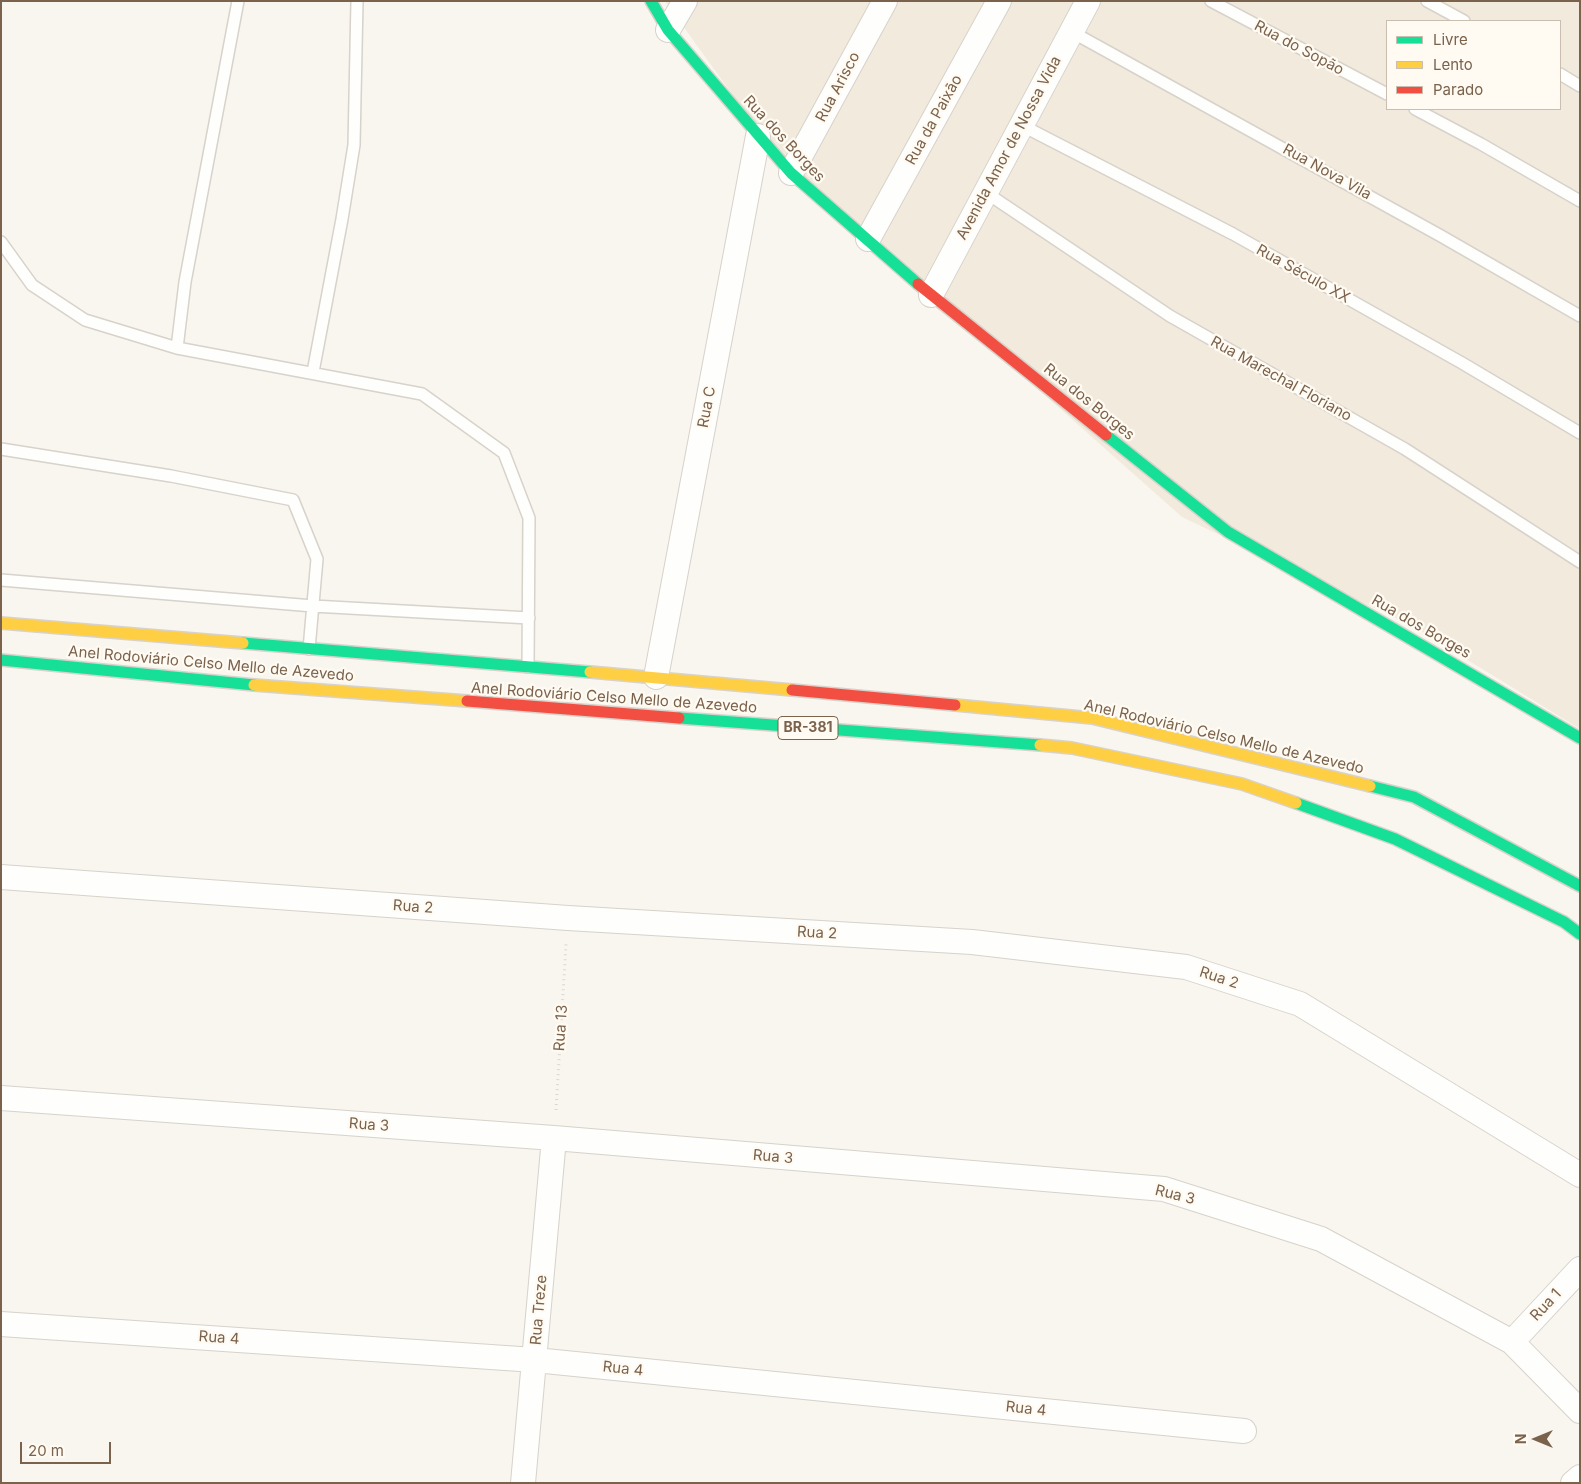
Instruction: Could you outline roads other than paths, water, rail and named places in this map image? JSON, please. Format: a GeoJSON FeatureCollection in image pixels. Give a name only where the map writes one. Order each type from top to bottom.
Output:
{"type":"FeatureCollection","features":[{"type":"Feature","properties":{"kind":"main road","name":"Rua dos Borges"},"geometry":{"type":"LineString","coordinates":[[651,1],[668,30],[792,173],[931,295],[1228,532],[1580,738]]}},
{"type":"Feature","properties":{"kind":"main road","name":"Anel Rodoviário Celso Mello de Azevedo"},"geometry":{"type":"LineString","coordinates":[[1,623],[656,677],[1092,718],[1414,797],[1580,886]]}},
{"type":"Feature","properties":{"kind":"main road","name":"Anel Rodoviário Celso Mello de Azevedo"},"geometry":{"type":"LineString","coordinates":[[1,660],[269,686],[1072,748],[1242,784],[1395,839],[1564,922],[1580,934]]}},
{"type":"Feature","properties":{"kind":"street"},"geometry":{"type":"LineString","coordinates":[[668,30],[685,1]]}},
{"type":"Feature","properties":{"kind":"street","name":"Rua Arisco"},"geometry":{"type":"LineString","coordinates":[[792,173],[884,1]]}},
{"type":"Feature","properties":{"kind":"street","name":"Rua da Paixão"},"geometry":{"type":"LineString","coordinates":[[868,239],[999,1]]}},
{"type":"Feature","properties":{"kind":"street","name":"Avenida Amor de Nossa Vida"},"geometry":{"type":"LineString","coordinates":[[931,295],[1088,1]]}},
{"type":"Feature","properties":{"kind":"street","name":"Rua C"},"geometry":{"type":"LineString","coordinates":[[656,677],[758,136]]}},
{"type":"Feature","properties":{"kind":"street","name":"Rua 2"},"geometry":{"type":"LineString","coordinates":[[1,877],[568,918],[972,942],[1186,967],[1300,1004],[1580,1176]]}},
{"type":"Feature","properties":{"kind":"street","name":"Rua 3"},"geometry":{"type":"LineString","coordinates":[[1,1098],[554,1138],[1164,1190],[1321,1239],[1512,1342],[1580,1412]]}},
{"type":"Feature","properties":{"kind":"street","name":"Rua Treze"},"geometry":{"type":"LineString","coordinates":[[523,1483],[554,1138]]}},
{"type":"Feature","properties":{"kind":"street","name":"Rua 1"},"geometry":{"type":"LineString","coordinates":[[1512,1342],[1580,1269]]}},
{"type":"Feature","properties":{"kind":"street","name":"Rua 4"},"geometry":{"type":"LineString","coordinates":[[1,1324],[534,1360],[1244,1431]]}},
{"type":"Feature","properties":{"kind":"street"},"geometry":{"type":"LineString","coordinates":[[1574,1483],[1580,1476]]}},
{"type":"Feature","properties":{"kind":"lane"},"geometry":{"type":"LineString","coordinates":[[176,348],[185,282],[238,1]]}},
{"type":"Feature","properties":{"kind":"lane"},"geometry":{"type":"LineString","coordinates":[[313,372],[354,145],[357,1]]}},
{"type":"Feature","properties":{"kind":"lane","name":"Rua do Sopão"},"geometry":{"type":"LineString","coordinates":[[1211,1],[1386,93]]}},
{"type":"Feature","properties":{"kind":"lane"},"geometry":{"type":"LineString","coordinates":[[1427,1],[1462,20]]}},
{"type":"Feature","properties":{"kind":"lane","name":"Rua Nova Vila"},"geometry":{"type":"LineString","coordinates":[[1072,32],[1441,236],[1580,316]]}},
{"type":"Feature","properties":{"kind":"lane"},"geometry":{"type":"LineString","coordinates":[[1561,75],[1580,86]]}},
{"type":"Feature","properties":{"kind":"lane"},"geometry":{"type":"LineString","coordinates":[[1417,110],[1481,144],[1580,201]]}},
{"type":"Feature","properties":{"kind":"lane","name":"Rua Século XX"},"geometry":{"type":"LineString","coordinates":[[1021,125],[1233,234],[1462,363],[1580,433]]}},
{"type":"Feature","properties":{"kind":"lane","name":"Rua Marechal Floriano"},"geometry":{"type":"LineString","coordinates":[[985,192],[1170,316],[1405,449],[1580,562]]}},
{"type":"Feature","properties":{"kind":"lane"},"geometry":{"type":"LineString","coordinates":[[1,242],[32,285],[85,320],[176,348],[313,372],[422,394],[504,453],[529,518],[528,667]]}},
{"type":"Feature","properties":{"kind":"lane"},"geometry":{"type":"LineString","coordinates":[[1,449],[171,476],[293,500],[317,559],[309,648]]}},
{"type":"Feature","properties":{"kind":"lane"},"geometry":{"type":"LineString","coordinates":[[1,580],[313,606],[529,618]]}}]}
